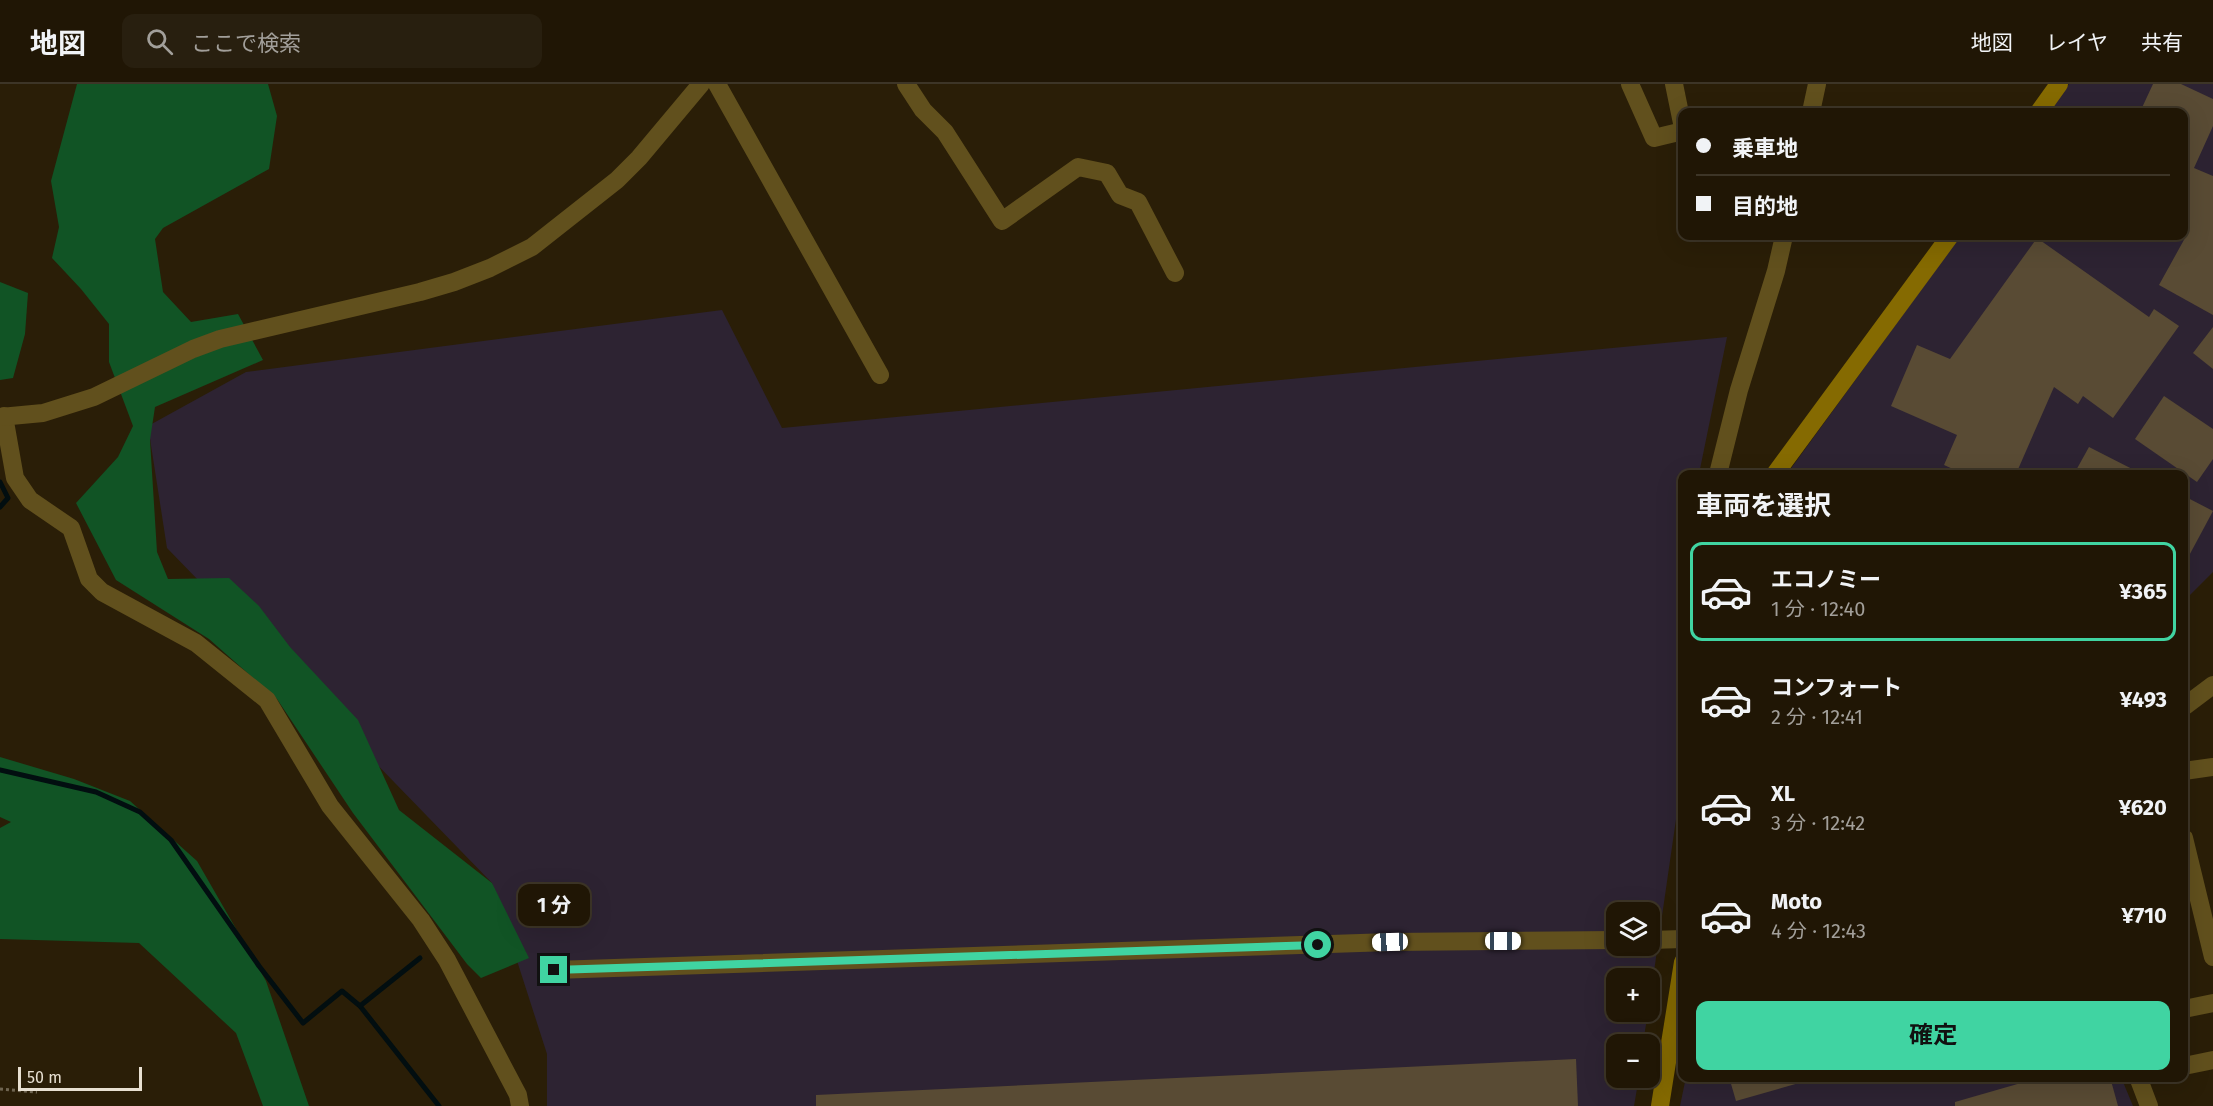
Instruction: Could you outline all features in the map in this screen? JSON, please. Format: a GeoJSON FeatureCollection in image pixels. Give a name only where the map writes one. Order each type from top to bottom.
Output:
{"type":"FeatureCollection","features":[{"type":"Feature","properties":{"kind":"street"},"geometry":{"type":"LineString","coordinates":[[520,1106],[518,1095],[447,960],[421,920],[330,806],[267,700],[196,643],[102,592],[89,579],[71,528],[30,500],[15,478],[2,416],[43,413],[94,397],[193,348],[220,339],[420,292],[490,268],[532,247],[617,180],[639,158],[701,84]]}},
{"type":"Feature","properties":{"kind":"street"},"geometry":{"type":"LineString","coordinates":[[717,84],[880,375]]}},
{"type":"Feature","properties":{"kind":"street"},"geometry":{"type":"LineString","coordinates":[[906,84],[923,110],[945,132],[1002,221],[1078,167],[1107,173],[1120,195],[1138,202],[1175,273]]}},
{"type":"Feature","properties":{"kind":"street"},"geometry":{"type":"LineString","coordinates":[[1630,84],[1654,138],[1678,131]]}},
{"type":"Feature","properties":{"kind":"street"},"geometry":{"type":"LineString","coordinates":[[1674,84],[1679,108]]}},
{"type":"Feature","properties":{"kind":"street"},"geometry":{"type":"LineString","coordinates":[[1812,108],[1817,84]]}},
{"type":"Feature","properties":{"kind":"street"},"geometry":{"type":"LineString","coordinates":[[2042,108],[2059,84]]}},
{"type":"Feature","properties":{"kind":"street"},"geometry":{"type":"LineString","coordinates":[[1719,470],[1783,240]]}},
{"type":"Feature","properties":{"kind":"street"},"geometry":{"type":"LineString","coordinates":[[1778,470],[1947,240]]}},
{"type":"Feature","properties":{"kind":"street"},"geometry":{"type":"LineString","coordinates":[[2188,704],[2213,685]]}},
{"type":"Feature","properties":{"kind":"street"},"geometry":{"type":"LineString","coordinates":[[2188,770],[2213,767]]}},
{"type":"Feature","properties":{"kind":"street"},"geometry":{"type":"LineString","coordinates":[[2188,854],[2213,957]]}},
{"type":"Feature","properties":{"kind":"street"},"geometry":{"type":"LineString","coordinates":[[1660,940],[1678,939]]}},
{"type":"Feature","properties":{"kind":"street"},"geometry":{"type":"LineString","coordinates":[[554,970],[1390,942],[1606,940]]}},
{"type":"Feature","properties":{"kind":"street"},"geometry":{"type":"LineString","coordinates":[[1660,1106],[1678,993]]}},
{"type":"Feature","properties":{"kind":"street"},"geometry":{"type":"LineString","coordinates":[[2188,1007],[2213,1003]]}},
{"type":"Feature","properties":{"kind":"street"},"geometry":{"type":"LineString","coordinates":[[2188,1065],[2213,1060]]}},
{"type":"Feature","properties":{"kind":"street"},"geometry":{"type":"LineString","coordinates":[[2140,1082],[2149,1106]]}},
{"type":"Feature","properties":{"kind":"path"},"geometry":{"type":"LineString","coordinates":[[0,1089],[37,1092]]}},
{"type":"Feature","properties":{"kind":"shaded area"},"geometry":{"type":"Polygon","coordinates":[[[2069,84],[2213,84],[2213,572],[2188,597],[2188,470],[1790,470],[1957,240],[2188,240],[2188,108],[2051,108],[2069,84]]]}},
{"type":"Feature","properties":{"kind":"shaded area"},"geometry":{"type":"Polygon","coordinates":[[[722,310],[782,428],[1727,337],[1700,470],[1678,470],[1678,806],[1660,930],[1660,902],[1606,902],[1606,956],[1656,956],[1654,968],[1606,968],[1606,1022],[1646,1022],[1645,1034],[1606,1034],[1606,1088],[1637,1088],[1634,1106],[547,1106],[547,1054],[492,883],[167,548],[148,426],[246,372],[722,310]]]}},
{"type":"Feature","properties":{"kind":"shaded area"},"geometry":{"type":"Polygon","coordinates":[[[1685,1082],[2123,1082],[2133,1106],[1680,1106],[1685,1082]]]}},
{"type":"Feature","properties":{"kind":"green space"},"geometry":{"type":"Polygon","coordinates":[[[77,84],[268,84],[277,116],[269,169],[163,228],[155,239],[163,292],[191,322],[238,314],[263,360],[155,407],[150,440],[157,552],[168,579],[229,578],[259,606],[290,647],[358,720],[399,810],[492,883],[529,958],[481,978],[467,964],[353,813],[277,699],[209,639],[116,580],[76,503],[118,457],[133,426],[109,362],[109,324],[52,258],[59,227],[51,181],[77,84]]]}},
{"type":"Feature","properties":{"kind":"green space"},"geometry":{"type":"Polygon","coordinates":[[[0,282],[28,293],[25,334],[13,378],[0,380],[0,282]]]}},
{"type":"Feature","properties":{"kind":"green space"},"geometry":{"type":"Polygon","coordinates":[[[0,757],[74,779],[130,801],[197,861],[266,981],[309,1106],[263,1106],[236,1033],[139,943],[0,939],[0,828],[11,822],[0,817],[0,757]]]}},
{"type":"Feature","properties":{"kind":"building"},"geometry":{"type":"Polygon","coordinates":[[[2153,84],[2181,84],[2213,99],[2213,126],[2194,168],[2213,176],[2213,315],[2159,285],[2184,240],[2188,240],[2188,108],[2142,108],[2153,84]]]}},
{"type":"Feature","properties":{"kind":"building"},"geometry":{"type":"Polygon","coordinates":[[[2036,240],[2040,240],[2149,317],[2154,309],[2179,326],[2113,418],[2083,396],[2078,404],[2054,387],[2018,470],[1955,470],[1944,465],[1957,435],[1891,406],[1917,345],[1950,359],[2036,240]]]}},
{"type":"Feature","properties":{"kind":"building"},"geometry":{"type":"Polygon","coordinates":[[[2213,327],[2213,369],[2193,353],[2213,327]]]}},
{"type":"Feature","properties":{"kind":"building"},"geometry":{"type":"Polygon","coordinates":[[[2164,396],[2213,429],[2213,459],[2197,482],[2188,476],[2188,470],[2180,470],[2135,439],[2164,396]]]}},
{"type":"Feature","properties":{"kind":"building"},"geometry":{"type":"Polygon","coordinates":[[[2089,447],[2134,470],[2076,470],[2089,447]]]}},
{"type":"Feature","properties":{"kind":"building"},"geometry":{"type":"Polygon","coordinates":[[[2188,498],[2213,511],[2188,558],[2188,498]]]}},
{"type":"Feature","properties":{"kind":"building"},"geometry":{"type":"Polygon","coordinates":[[[1576,1059],[1578,1106],[816,1106],[816,1095],[1576,1059]]]}},
{"type":"Feature","properties":{"kind":"building"},"geometry":{"type":"Polygon","coordinates":[[[1730,1082],[1802,1082],[1736,1101],[1730,1082]]]}},
{"type":"Feature","properties":{"kind":"building"},"geometry":{"type":"Polygon","coordinates":[[[2025,1082],[2111,1082],[2118,1106],[1955,1106],[1955,1102],[2025,1082]]]}},
{"type":"Feature","properties":{"kind":"waterway"},"geometry":{"type":"LineString","coordinates":[[0,482],[8,498],[0,507]]}},
{"type":"Feature","properties":{"kind":"waterway"},"geometry":{"type":"LineString","coordinates":[[0,770],[96,792],[140,812],[171,840],[259,966],[303,1023],[342,991],[360,1006],[439,1106]]}},
{"type":"Feature","properties":{"kind":"waterway"},"geometry":{"type":"LineString","coordinates":[[360,1006],[420,958]]}},
{"type":"Feature","properties":{"kind":"route"},"geometry":{"type":"LineString","coordinates":[[554,970],[1318,945]]}}]}
